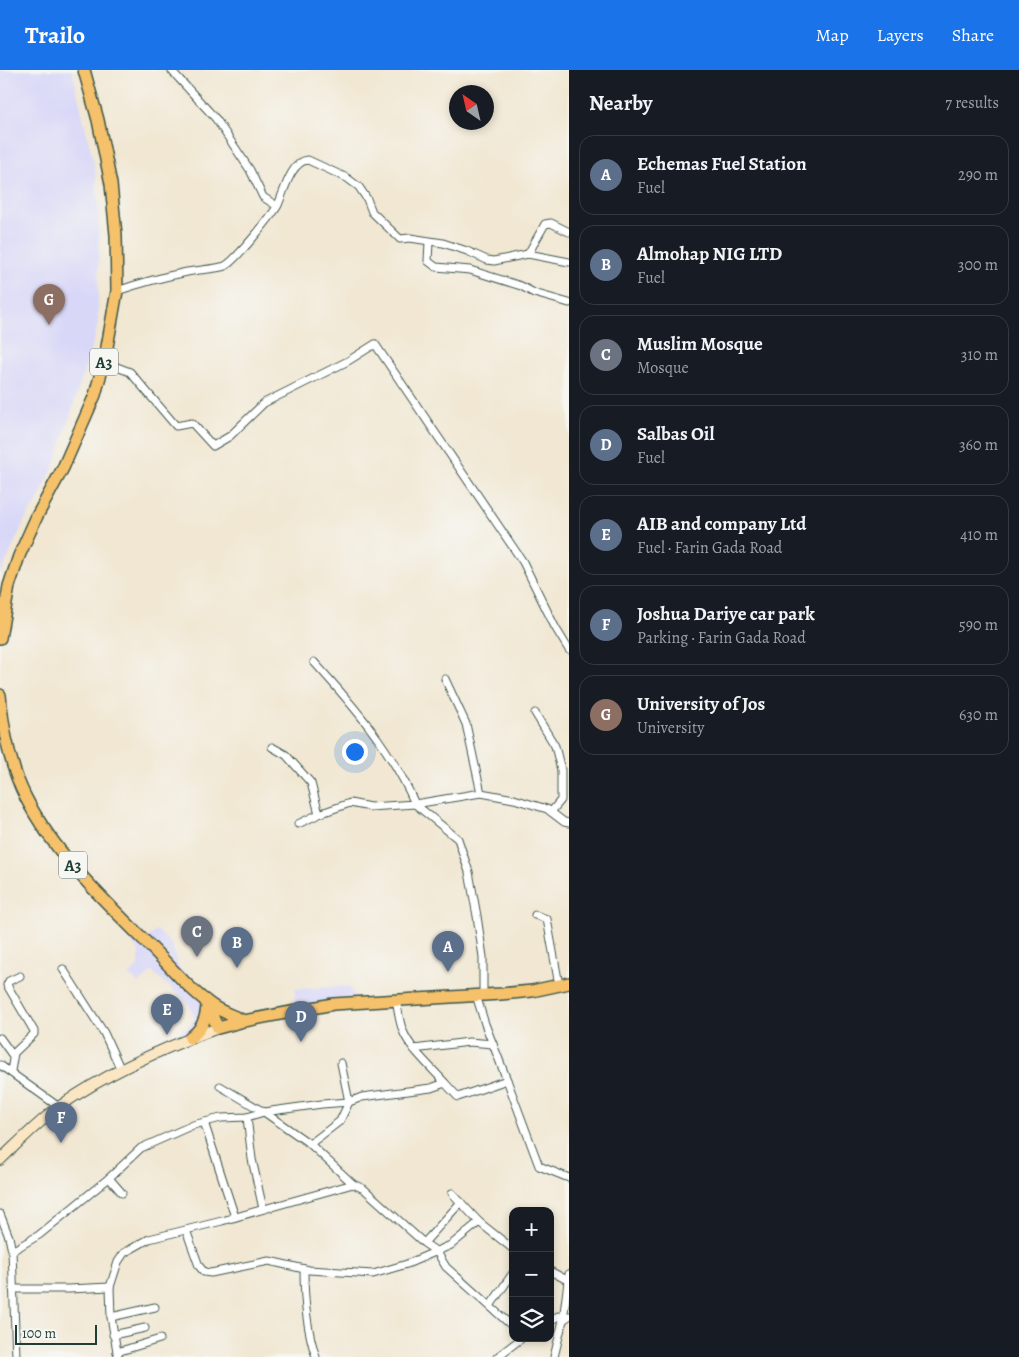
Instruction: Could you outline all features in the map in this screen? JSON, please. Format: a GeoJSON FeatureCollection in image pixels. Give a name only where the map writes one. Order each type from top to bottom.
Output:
{"type":"FeatureCollection","features":[{"type":"Feature","properties":{"kind":"highway","name":"A3"},"geometry":{"type":"LineString","coordinates":[[0,638],[8,586],[19,556],[37,516],[63,468],[95,396],[104,362],[117,291],[116,235],[111,184],[98,120],[84,70]]}},
{"type":"Feature","properties":{"kind":"highway","name":"A3"},"geometry":{"type":"LineString","coordinates":[[0,695],[2,716],[11,759],[18,781],[34,813],[90,885],[208,1004],[222,1027]]}},
{"type":"Feature","properties":{"kind":"highway"},"geometry":{"type":"LineString","coordinates":[[222,1027],[313,1007],[522,992],[564,984]]}},
{"type":"Feature","properties":{"kind":"highway"},"geometry":{"type":"LineString","coordinates":[[547,987],[569,991]]}},
{"type":"Feature","properties":{"kind":"highway","name":"A3"},"geometry":{"type":"LineString","coordinates":[[208,1004],[244,1021]]}},
{"type":"Feature","properties":{"kind":"highway"},"geometry":{"type":"LineString","coordinates":[[190,1038],[201,1028],[208,1004]]}},
{"type":"Feature","properties":{"kind":"main road"},"geometry":{"type":"LineString","coordinates":[[0,1160],[59,1107],[121,1070],[164,1049],[222,1027]]}},
{"type":"Feature","properties":{"kind":"street"},"geometry":{"type":"LineString","coordinates":[[171,70],[216,119],[250,170],[263,198],[277,206]]}},
{"type":"Feature","properties":{"kind":"street"},"geometry":{"type":"LineString","coordinates":[[117,291],[152,279],[225,266],[262,227],[277,206],[284,187],[302,160],[308,160],[347,178],[359,187],[367,199],[372,212],[400,239],[410,238],[443,243],[494,261],[528,254],[569,262]]}},
{"type":"Feature","properties":{"kind":"street"},"geometry":{"type":"LineString","coordinates":[[528,254],[545,224],[551,223],[569,232]]}},
{"type":"Feature","properties":{"kind":"street"},"geometry":{"type":"LineString","coordinates":[[429,242],[428,261],[436,267],[470,270],[521,286],[534,293],[569,303]]}},
{"type":"Feature","properties":{"kind":"street"},"geometry":{"type":"LineString","coordinates":[[104,362],[130,372],[176,426],[192,423],[213,446],[230,436],[264,403],[348,361],[375,344],[523,562],[569,650]]}},
{"type":"Feature","properties":{"kind":"street"},"geometry":{"type":"LineString","coordinates":[[314,662],[373,732],[408,788],[415,804],[458,839],[468,872],[477,916],[484,957],[480,995],[493,1044],[540,1166],[569,1178]]}},
{"type":"Feature","properties":{"kind":"street"},"geometry":{"type":"LineString","coordinates":[[445,679],[466,724],[480,793]]}},
{"type":"Feature","properties":{"kind":"street"},"geometry":{"type":"LineString","coordinates":[[536,713],[555,746],[561,770],[561,800],[551,812]]}},
{"type":"Feature","properties":{"kind":"street"},"geometry":{"type":"LineString","coordinates":[[272,747],[286,755],[311,783],[319,814]]}},
{"type":"Feature","properties":{"kind":"street"},"geometry":{"type":"LineString","coordinates":[[298,824],[350,802],[370,807],[415,804],[480,793],[514,799],[547,809],[564,822],[569,823]]}},
{"type":"Feature","properties":{"kind":"street"},"geometry":{"type":"LineString","coordinates":[[535,915],[547,919],[555,956],[564,984]]}},
{"type":"Feature","properties":{"kind":"street"},"geometry":{"type":"LineString","coordinates":[[64,969],[104,1033],[121,1070]]}},
{"type":"Feature","properties":{"kind":"street"},"geometry":{"type":"LineString","coordinates":[[11,1071],[16,1050],[34,1034],[7,985],[9,981],[20,976]]}},
{"type":"Feature","properties":{"kind":"street"},"geometry":{"type":"LineString","coordinates":[[396,1000],[403,1032],[414,1049],[458,1097],[507,1080]]}},
{"type":"Feature","properties":{"kind":"street"},"geometry":{"type":"LineString","coordinates":[[0,1038],[14,1056]]}},
{"type":"Feature","properties":{"kind":"street"},"geometry":{"type":"LineString","coordinates":[[414,1049],[469,1042],[493,1044]]}},
{"type":"Feature","properties":{"kind":"street"},"geometry":{"type":"LineString","coordinates":[[310,1144],[340,1121],[349,1102],[341,1063]]}},
{"type":"Feature","properties":{"kind":"street"},"geometry":{"type":"LineString","coordinates":[[0,1065],[59,1107]]}},
{"type":"Feature","properties":{"kind":"street"},"geometry":{"type":"LineString","coordinates":[[12,1251],[39,1235],[109,1178],[141,1148],[192,1125],[221,1118],[247,1117],[264,1112],[349,1102],[362,1096],[431,1088],[445,1083]]}},
{"type":"Feature","properties":{"kind":"street"},"geometry":{"type":"LineString","coordinates":[[220,1086],[264,1112],[310,1144],[353,1184],[364,1189],[424,1243],[437,1252],[446,1267],[509,1323]]}},
{"type":"Feature","properties":{"kind":"street"},"geometry":{"type":"LineString","coordinates":[[247,1117],[252,1159],[263,1209]]}},
{"type":"Feature","properties":{"kind":"street"},"geometry":{"type":"LineString","coordinates":[[204,1122],[235,1217]]}},
{"type":"Feature","properties":{"kind":"street"},"geometry":{"type":"LineString","coordinates":[[109,1178],[122,1193]]}},
{"type":"Feature","properties":{"kind":"street"},"geometry":{"type":"LineString","coordinates":[[160,1339],[117,1355],[111,1317],[110,1287],[118,1262],[124,1253],[149,1239],[353,1184]]}},
{"type":"Feature","properties":{"kind":"street"},"geometry":{"type":"LineString","coordinates":[[452,1193],[479,1222],[509,1246]]}},
{"type":"Feature","properties":{"kind":"street"},"geometry":{"type":"LineString","coordinates":[[424,1243],[462,1202]]}},
{"type":"Feature","properties":{"kind":"street"},"geometry":{"type":"LineString","coordinates":[[0,1214],[12,1251],[16,1357]]}},
{"type":"Feature","properties":{"kind":"street"},"geometry":{"type":"LineString","coordinates":[[186,1230],[199,1266],[204,1272],[211,1273],[269,1261],[304,1269],[373,1274],[407,1264],[437,1252],[451,1245],[479,1222]]}},
{"type":"Feature","properties":{"kind":"street"},"geometry":{"type":"LineString","coordinates":[[304,1269],[304,1306],[316,1357]]}},
{"type":"Feature","properties":{"kind":"street"},"geometry":{"type":"LineString","coordinates":[[554,1273],[568,1277],[566,1318],[554,1357]]}},
{"type":"Feature","properties":{"kind":"street"},"geometry":{"type":"LineString","coordinates":[[490,1306],[509,1279]]}},
{"type":"Feature","properties":{"kind":"street"},"geometry":{"type":"LineString","coordinates":[[13,1289],[69,1290],[110,1287]]}},
{"type":"Feature","properties":{"kind":"street"},"geometry":{"type":"LineString","coordinates":[[111,1317],[155,1308]]}},
{"type":"Feature","properties":{"kind":"street"},"geometry":{"type":"LineString","coordinates":[[554,1318],[558,1316],[566,1318]]}},
{"type":"Feature","properties":{"kind":"street"},"geometry":{"type":"LineString","coordinates":[[113,1335],[145,1328]]}},
{"type":"Feature","properties":{"kind":"street"},"geometry":{"type":"LineString","coordinates":[[497,1357],[517,1342]]}},
{"type":"Feature","properties":{"kind":"shaded area"},"geometry":{"type":"Polygon","coordinates":[[[0,70],[72,70],[95,168],[99,212],[98,321],[95,336],[56,461],[38,501],[24,521],[0,576],[0,70]]]}},
{"type":"Feature","properties":{"kind":"shaded area"},"geometry":{"type":"Polygon","coordinates":[[[134,925],[147,938],[157,930],[172,945],[179,968],[212,997],[224,1004],[192,1035],[171,1043],[169,1038],[188,1027],[195,1018],[189,1005],[152,971],[139,984],[129,975],[139,965],[139,952],[125,934],[134,925]]]}},
{"type":"Feature","properties":{"kind":"shaded area"},"geometry":{"type":"Polygon","coordinates":[[[349,986],[362,1008],[294,1018],[295,989],[349,986]]]}},
{"type":"Feature","properties":{"kind":"place","name":"University of Jos"},"geometry":{"type":"Point","coordinates":[49,325]}},
{"type":"Feature","properties":{"kind":"place","name":"Muslim Mosque"},"geometry":{"type":"Point","coordinates":[197,957]}},
{"type":"Feature","properties":{"kind":"place","name":"Almohap NIG LTD"},"geometry":{"type":"Point","coordinates":[237,968]}},
{"type":"Feature","properties":{"kind":"place","name":"Echemas Fuel Station"},"geometry":{"type":"Point","coordinates":[448,972]}},
{"type":"Feature","properties":{"kind":"place","name":"AIB and company Ltd"},"geometry":{"type":"Point","coordinates":[167,1035]}},
{"type":"Feature","properties":{"kind":"place","name":"Salbas Oil"},"geometry":{"type":"Point","coordinates":[301,1042]}},
{"type":"Feature","properties":{"kind":"place","name":"Joshua Dariye car park"},"geometry":{"type":"Point","coordinates":[61,1143]}}]}
